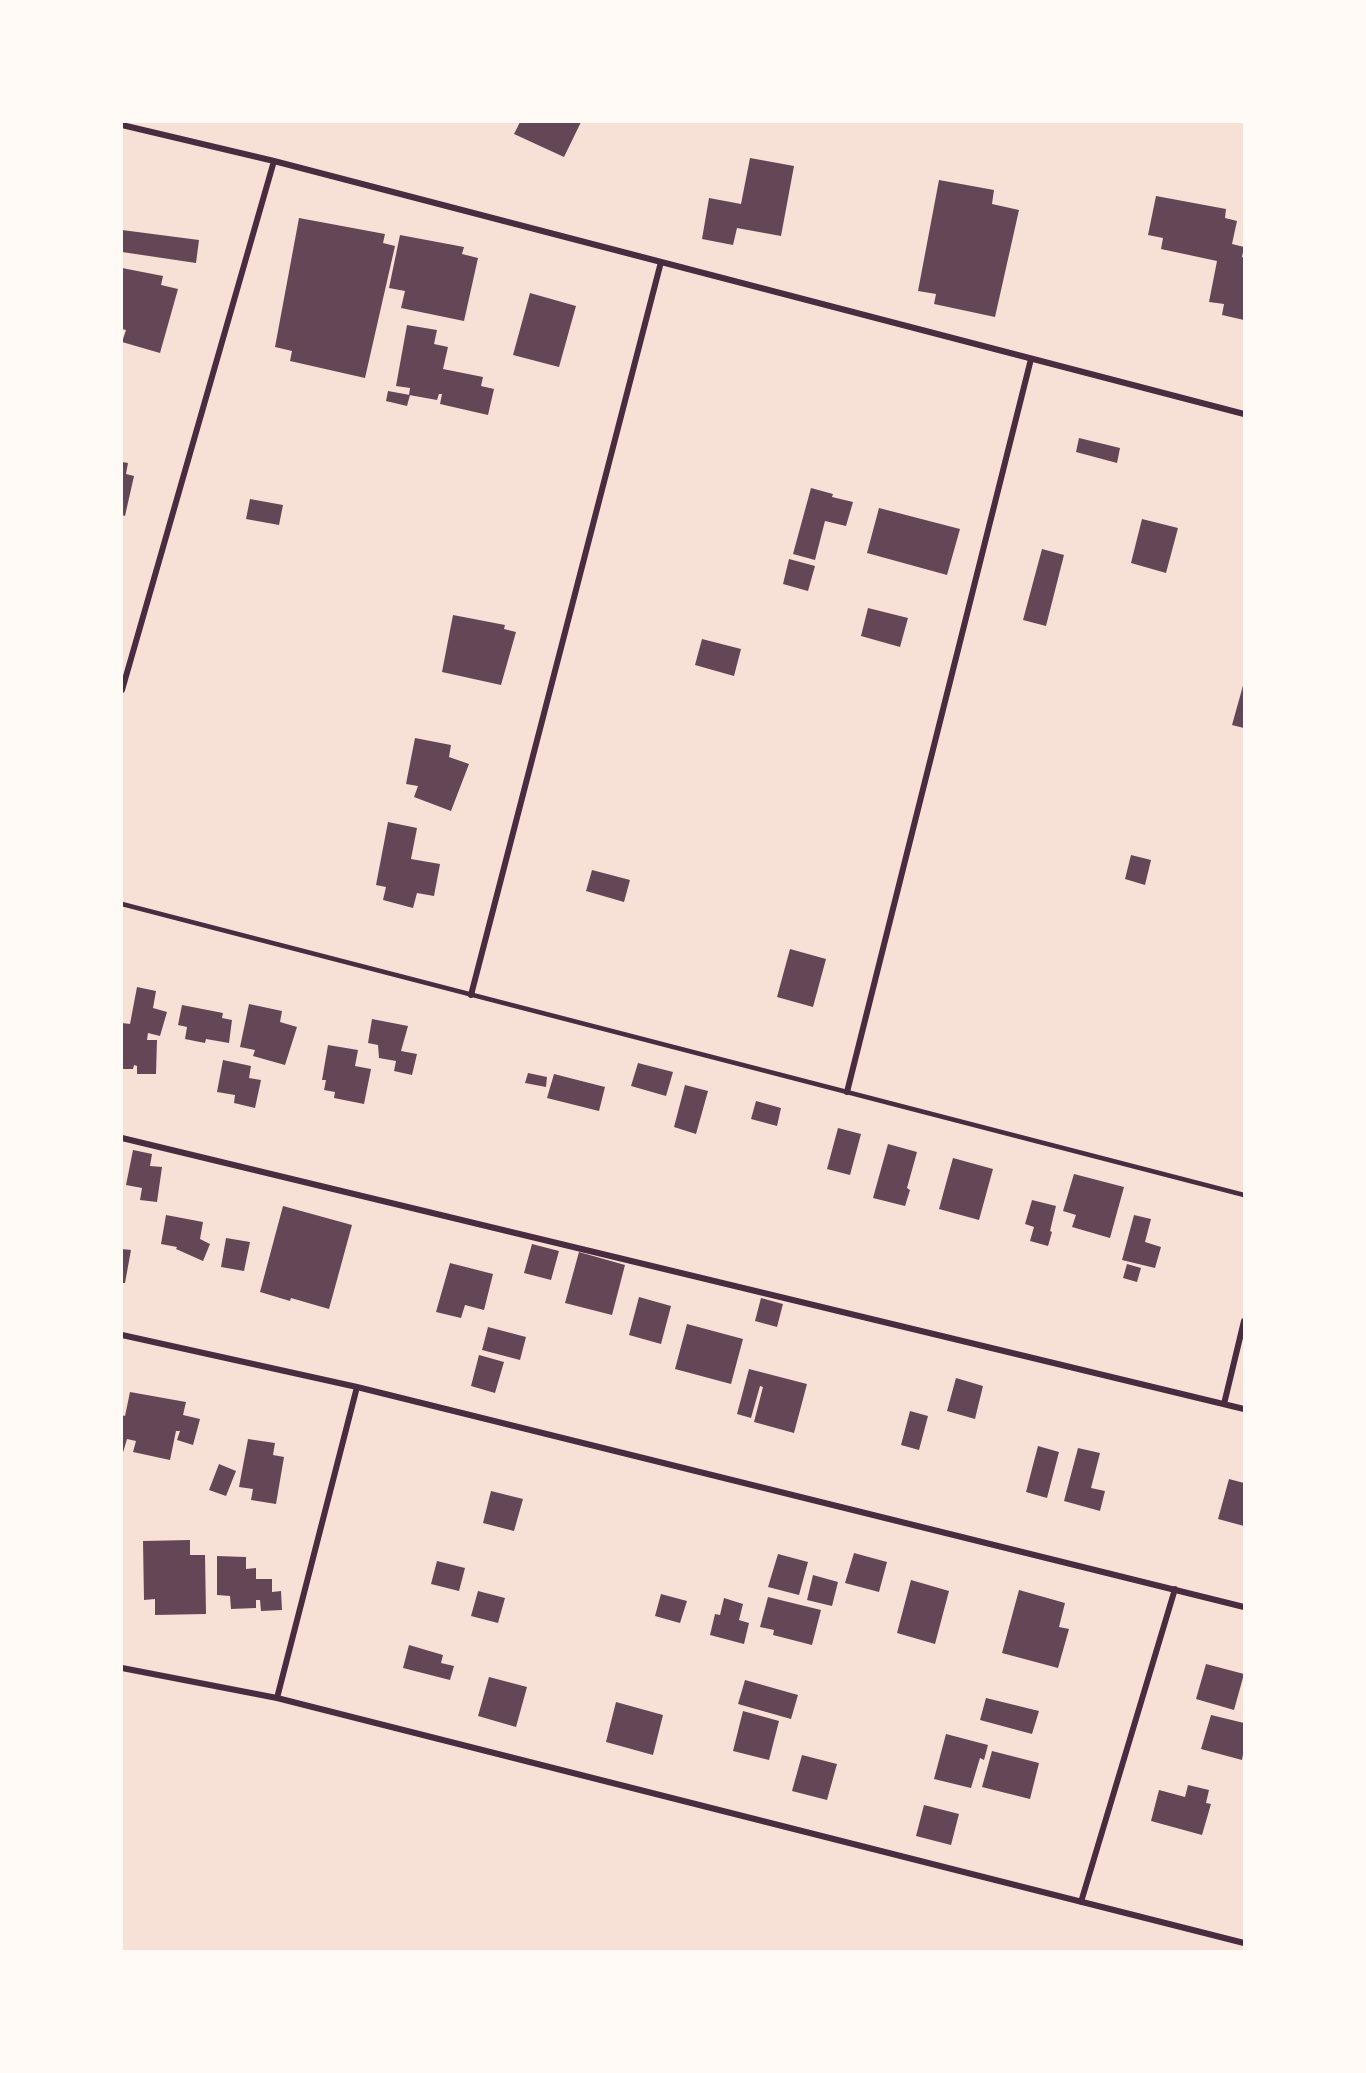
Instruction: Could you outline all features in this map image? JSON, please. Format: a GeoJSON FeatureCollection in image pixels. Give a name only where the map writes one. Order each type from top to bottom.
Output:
{"type":"FeatureCollection","features":[{"type":"Feature","properties":{"kind":"street"},"geometry":{"type":"LineString","coordinates":[[122,125],[274,161],[1245,414]]}},
{"type":"Feature","properties":{"kind":"street"},"geometry":{"type":"LineString","coordinates":[[122,690],[274,161]]}},
{"type":"Feature","properties":{"kind":"street"},"geometry":{"type":"LineString","coordinates":[[471,995],[661,262]]}},
{"type":"Feature","properties":{"kind":"street"},"geometry":{"type":"LineString","coordinates":[[848,1092],[1031,359]]}},
{"type":"Feature","properties":{"kind":"street"},"geometry":{"type":"LineString","coordinates":[[122,1138],[1245,1409]]}},
{"type":"Feature","properties":{"kind":"street"},"geometry":{"type":"LineString","coordinates":[[1224,1404],[1245,1321]]}},
{"type":"Feature","properties":{"kind":"street"},"geometry":{"type":"LineString","coordinates":[[122,1335],[357,1387],[1245,1607]]}},
{"type":"Feature","properties":{"kind":"street"},"geometry":{"type":"LineString","coordinates":[[277,1698],[357,1387]]}},
{"type":"Feature","properties":{"kind":"street"},"geometry":{"type":"LineString","coordinates":[[1081,1902],[1175,1589]]}},
{"type":"Feature","properties":{"kind":"street"},"geometry":{"type":"LineString","coordinates":[[122,1668],[277,1698],[1245,1943]]}},
{"type":"Feature","properties":{"kind":"lane"},"geometry":{"type":"LineString","coordinates":[[122,904],[1245,1195]]}},
{"type":"Feature","properties":{"kind":"building"},"geometry":{"type":"Polygon","coordinates":[[[520,122],[581,122],[564,157],[514,134],[520,122]]]}},
{"type":"Feature","properties":{"kind":"building"},"geometry":{"type":"Polygon","coordinates":[[[750,158],[794,166],[781,236],[737,228],[733,245],[702,239],[709,198],[741,204],[750,158]]]}},
{"type":"Feature","properties":{"kind":"building"},"geometry":{"type":"Polygon","coordinates":[[[939,180],[994,190],[992,204],[1019,210],[995,317],[934,304],[936,294],[918,291],[939,180]]]}},
{"type":"Feature","properties":{"kind":"building"},"geometry":{"type":"Polygon","coordinates":[[[1156,196],[1226,209],[1225,218],[1237,221],[1232,244],[1244,247],[1242,257],[1244,258],[1244,320],[1222,315],[1224,304],[1209,302],[1217,261],[1161,249],[1163,238],[1148,235],[1156,196]]]}},
{"type":"Feature","properties":{"kind":"building"},"geometry":{"type":"Polygon","coordinates":[[[299,218],[385,234],[383,243],[395,246],[365,378],[290,361],[292,351],[275,347],[299,218]]]}},
{"type":"Feature","properties":{"kind":"building"},"geometry":{"type":"Polygon","coordinates":[[[122,230],[199,240],[196,263],[122,252],[122,230]]]}},
{"type":"Feature","properties":{"kind":"building"},"geometry":{"type":"Polygon","coordinates":[[[400,235],[464,247],[462,254],[478,258],[464,321],[401,308],[405,291],[389,288],[400,235]]]}},
{"type":"Feature","properties":{"kind":"building"},"geometry":{"type":"Polygon","coordinates":[[[122,268],[163,276],[161,285],[178,289],[160,353],[122,342],[126,330],[122,329],[122,268]]]}},
{"type":"Feature","properties":{"kind":"building"},"geometry":{"type":"Polygon","coordinates":[[[530,293],[576,306],[559,367],[513,355],[530,293]]]}},
{"type":"Feature","properties":{"kind":"building"},"geometry":{"type":"Polygon","coordinates":[[[407,325],[437,330],[434,344],[448,347],[443,369],[483,377],[481,386],[494,389],[488,415],[440,404],[442,394],[439,394],[437,400],[409,395],[410,388],[396,386],[407,325]]]}},
{"type":"Feature","properties":{"kind":"building"},"geometry":{"type":"Polygon","coordinates":[[[388,391],[410,395],[407,406],[386,401],[388,391]]]}},
{"type":"Feature","properties":{"kind":"building"},"geometry":{"type":"Polygon","coordinates":[[[1079,438],[1120,448],[1117,463],[1076,452],[1079,438]]]}},
{"type":"Feature","properties":{"kind":"building"},"geometry":{"type":"Polygon","coordinates":[[[122,462],[128,463],[126,474],[134,476],[125,516],[122,515],[122,462]]]}},
{"type":"Feature","properties":{"kind":"building"},"geometry":{"type":"Polygon","coordinates":[[[811,488],[833,494],[832,497],[853,502],[846,526],[825,521],[815,560],[793,554],[811,488]]]}},
{"type":"Feature","properties":{"kind":"building"},"geometry":{"type":"Polygon","coordinates":[[[250,499],[283,505],[279,525],[246,519],[250,499]]]}},
{"type":"Feature","properties":{"kind":"building"},"geometry":{"type":"Polygon","coordinates":[[[879,508],[960,529],[947,575],[867,553],[879,508]]]}},
{"type":"Feature","properties":{"kind":"building"},"geometry":{"type":"Polygon","coordinates":[[[1142,519],[1178,528],[1166,573],[1131,563],[1142,519]]]}},
{"type":"Feature","properties":{"kind":"building"},"geometry":{"type":"Polygon","coordinates":[[[1042,549],[1064,555],[1046,626],[1023,620],[1042,549]]]}},
{"type":"Feature","properties":{"kind":"building"},"geometry":{"type":"Polygon","coordinates":[[[789,559],[815,566],[808,591],[783,584],[789,559]]]}},
{"type":"Feature","properties":{"kind":"building"},"geometry":{"type":"Polygon","coordinates":[[[868,608],[908,618],[900,647],[861,636],[868,608]]]}},
{"type":"Feature","properties":{"kind":"building"},"geometry":{"type":"Polygon","coordinates":[[[453,615],[505,625],[504,629],[516,632],[501,685],[442,672],[453,615]]]}},
{"type":"Feature","properties":{"kind":"building"},"geometry":{"type":"Polygon","coordinates":[[[702,639],[741,649],[734,676],[695,665],[702,639]]]}},
{"type":"Feature","properties":{"kind":"building"},"geometry":{"type":"Polygon","coordinates":[[[1244,682],[1244,728],[1232,725],[1244,682]]]}},
{"type":"Feature","properties":{"kind":"building"},"geometry":{"type":"Polygon","coordinates":[[[415,738],[451,745],[449,757],[469,764],[451,811],[414,797],[418,786],[406,784],[415,738]]]}},
{"type":"Feature","properties":{"kind":"building"},"geometry":{"type":"Polygon","coordinates":[[[388,822],[417,828],[411,859],[440,864],[434,896],[417,893],[413,908],[383,900],[386,887],[376,885],[388,822]]]}},
{"type":"Feature","properties":{"kind":"building"},"geometry":{"type":"Polygon","coordinates":[[[1131,855],[1151,860],[1145,885],[1125,879],[1131,855]]]}},
{"type":"Feature","properties":{"kind":"building"},"geometry":{"type":"Polygon","coordinates":[[[592,870],[630,880],[624,902],[586,891],[592,870]]]}},
{"type":"Feature","properties":{"kind":"building"},"geometry":{"type":"Polygon","coordinates":[[[790,949],[826,959],[813,1007],[777,997],[790,949]]]}},
{"type":"Feature","properties":{"kind":"building"},"geometry":{"type":"Polygon","coordinates":[[[137,987],[156,991],[153,1008],[167,1012],[160,1036],[148,1033],[147,1040],[157,1040],[156,1074],[137,1074],[137,1066],[134,1065],[133,1069],[122,1069],[122,1023],[130,1024],[137,987]]]}},
{"type":"Feature","properties":{"kind":"building"},"geometry":{"type":"Polygon","coordinates":[[[249,1004],[282,1011],[280,1022],[297,1027],[285,1065],[253,1056],[255,1050],[240,1047],[249,1004]]]}},
{"type":"Feature","properties":{"kind":"building"},"geometry":{"type":"Polygon","coordinates":[[[182,1005],[223,1013],[222,1018],[232,1020],[229,1043],[206,1039],[205,1043],[185,1039],[187,1027],[178,1025],[182,1005]]]}},
{"type":"Feature","properties":{"kind":"building"},"geometry":{"type":"Polygon","coordinates":[[[372,1019],[408,1026],[401,1051],[417,1054],[412,1075],[394,1071],[396,1061],[379,1058],[378,1045],[368,1043],[372,1019]]]}},
{"type":"Feature","properties":{"kind":"building"},"geometry":{"type":"Polygon","coordinates":[[[328,1045],[358,1050],[355,1066],[371,1069],[364,1104],[334,1098],[335,1092],[324,1090],[326,1080],[322,1080],[328,1045]]]}},
{"type":"Feature","properties":{"kind":"building"},"geometry":{"type":"Polygon","coordinates":[[[223,1060],[251,1066],[249,1078],[261,1080],[255,1108],[234,1103],[235,1095],[217,1092],[223,1060]]]}},
{"type":"Feature","properties":{"kind":"building"},"geometry":{"type":"Polygon","coordinates":[[[638,1063],[673,1072],[666,1096],[631,1086],[638,1063]]]}},
{"type":"Feature","properties":{"kind":"building"},"geometry":{"type":"Polygon","coordinates":[[[528,1073],[547,1077],[546,1087],[525,1083],[528,1073]]]}},
{"type":"Feature","properties":{"kind":"building"},"geometry":{"type":"Polygon","coordinates":[[[554,1074],[605,1087],[599,1111],[547,1098],[554,1074]]]}},
{"type":"Feature","properties":{"kind":"building"},"geometry":{"type":"Polygon","coordinates":[[[685,1085],[708,1091],[696,1134],[674,1127],[685,1085]]]}},
{"type":"Feature","properties":{"kind":"building"},"geometry":{"type":"Polygon","coordinates":[[[756,1101],[781,1108],[777,1126],[751,1119],[756,1101]]]}},
{"type":"Feature","properties":{"kind":"building"},"geometry":{"type":"Polygon","coordinates":[[[838,1128],[861,1134],[850,1175],[827,1169],[838,1128]]]}},
{"type":"Feature","properties":{"kind":"building"},"geometry":{"type":"Polygon","coordinates":[[[888,1144],[917,1152],[907,1188],[910,1190],[905,1206],[873,1198],[888,1144]]]}},
{"type":"Feature","properties":{"kind":"building"},"geometry":{"type":"Polygon","coordinates":[[[133,1150],[152,1154],[150,1166],[162,1167],[157,1202],[140,1200],[142,1188],[126,1185],[133,1150]]]}},
{"type":"Feature","properties":{"kind":"building"},"geometry":{"type":"Polygon","coordinates":[[[953,1158],[993,1169],[979,1220],[939,1209],[953,1158]]]}},
{"type":"Feature","properties":{"kind":"building"},"geometry":{"type":"Polygon","coordinates":[[[1074,1174],[1124,1187],[1110,1238],[1072,1227],[1076,1215],[1063,1211],[1074,1174]]]}},
{"type":"Feature","properties":{"kind":"building"},"geometry":{"type":"Polygon","coordinates":[[[1032,1200],[1056,1206],[1048,1246],[1030,1241],[1034,1227],[1025,1224],[1032,1200]]]}},
{"type":"Feature","properties":{"kind":"building"},"geometry":{"type":"Polygon","coordinates":[[[283,1206],[352,1225],[329,1309],[260,1292],[283,1206]]]}},
{"type":"Feature","properties":{"kind":"building"},"geometry":{"type":"Polygon","coordinates":[[[166,1215],[203,1222],[200,1239],[210,1244],[203,1261],[176,1249],[177,1247],[161,1244],[166,1215]]]}},
{"type":"Feature","properties":{"kind":"building"},"geometry":{"type":"Polygon","coordinates":[[[1134,1215],[1151,1219],[1145,1242],[1161,1247],[1155,1268],[1122,1260],[1134,1215]]]}},
{"type":"Feature","properties":{"kind":"building"},"geometry":{"type":"Polygon","coordinates":[[[226,1238],[250,1242],[244,1271],[221,1267],[226,1238]]]}},
{"type":"Feature","properties":{"kind":"building"},"geometry":{"type":"Polygon","coordinates":[[[532,1244],[559,1251],[551,1280],[524,1273],[532,1244]]]}},
{"type":"Feature","properties":{"kind":"building"},"geometry":{"type":"Polygon","coordinates":[[[122,1249],[131,1250],[125,1283],[122,1283],[122,1249]]]}},
{"type":"Feature","properties":{"kind":"building"},"geometry":{"type":"Polygon","coordinates":[[[579,1252],[625,1265],[612,1315],[565,1303],[579,1252]]]}},
{"type":"Feature","properties":{"kind":"building"},"geometry":{"type":"Polygon","coordinates":[[[450,1263],[493,1274],[484,1310],[465,1305],[461,1318],[436,1312],[450,1263]]]}},
{"type":"Feature","properties":{"kind":"building"},"geometry":{"type":"Polygon","coordinates":[[[1127,1264],[1141,1268],[1137,1282],[1123,1278],[1127,1264]]]}},
{"type":"Feature","properties":{"kind":"building"},"geometry":{"type":"Polygon","coordinates":[[[639,1297],[671,1306],[661,1344],[629,1335],[639,1297]]]}},
{"type":"Feature","properties":{"kind":"building"},"geometry":{"type":"Polygon","coordinates":[[[761,1298],[783,1304],[777,1327],[755,1321],[761,1298]]]}},
{"type":"Feature","properties":{"kind":"building"},"geometry":{"type":"Polygon","coordinates":[[[687,1324],[743,1339],[731,1384],[675,1369],[687,1324]]]}},
{"type":"Feature","properties":{"kind":"building"},"geometry":{"type":"Polygon","coordinates":[[[488,1327],[526,1337],[520,1360],[482,1350],[488,1327]]]}},
{"type":"Feature","properties":{"kind":"building"},"geometry":{"type":"Polygon","coordinates":[[[479,1355],[504,1362],[495,1393],[471,1386],[479,1355]]]}},
{"type":"Feature","properties":{"kind":"building"},"geometry":{"type":"Polygon","coordinates":[[[749,1369],[807,1384],[794,1433],[754,1422],[763,1387],[760,1386],[751,1418],[737,1414],[749,1369]]]}},
{"type":"Feature","properties":{"kind":"building"},"geometry":{"type":"Polygon","coordinates":[[[956,1378],[983,1386],[975,1419],[947,1411],[956,1378]]]}},
{"type":"Feature","properties":{"kind":"building"},"geometry":{"type":"Polygon","coordinates":[[[130,1392],[186,1402],[183,1415],[200,1419],[193,1445],[177,1440],[180,1431],[176,1431],[170,1460],[133,1452],[136,1441],[127,1439],[122,1456],[122,1415],[125,1416],[130,1392]]]}},
{"type":"Feature","properties":{"kind":"building"},"geometry":{"type":"Polygon","coordinates":[[[910,1411],[928,1416],[919,1450],[901,1445],[910,1411]]]}},
{"type":"Feature","properties":{"kind":"building"},"geometry":{"type":"Polygon","coordinates":[[[248,1439],[275,1443],[273,1455],[284,1457],[276,1504],[251,1500],[253,1489],[239,1487],[248,1439]]]}},
{"type":"Feature","properties":{"kind":"building"},"geometry":{"type":"Polygon","coordinates":[[[1038,1446],[1059,1452],[1047,1498],[1026,1492],[1038,1446]]]}},
{"type":"Feature","properties":{"kind":"building"},"geometry":{"type":"Polygon","coordinates":[[[1078,1448],[1100,1453],[1091,1488],[1105,1491],[1100,1511],[1064,1501],[1078,1448]]]}},
{"type":"Feature","properties":{"kind":"building"},"geometry":{"type":"Polygon","coordinates":[[[219,1464],[236,1471],[226,1496],[209,1490],[219,1464]]]}},
{"type":"Feature","properties":{"kind":"building"},"geometry":{"type":"Polygon","coordinates":[[[1229,1479],[1244,1483],[1244,1526],[1218,1519],[1229,1479]]]}},
{"type":"Feature","properties":{"kind":"building"},"geometry":{"type":"Polygon","coordinates":[[[491,1491],[523,1499],[514,1531],[483,1523],[491,1491]]]}},
{"type":"Feature","properties":{"kind":"building"},"geometry":{"type":"Polygon","coordinates":[[[190,1540],[190,1555],[205,1555],[206,1614],[155,1615],[155,1599],[144,1600],[143,1541],[190,1540]]]}},
{"type":"Feature","properties":{"kind":"building"},"geometry":{"type":"Polygon","coordinates":[[[854,1553],[887,1562],[879,1592],[845,1583],[854,1553]]]}},
{"type":"Feature","properties":{"kind":"building"},"geometry":{"type":"Polygon","coordinates":[[[778,1554],[808,1562],[799,1595],[768,1587],[778,1554]]]}},
{"type":"Feature","properties":{"kind":"building"},"geometry":{"type":"Polygon","coordinates":[[[217,1556],[246,1557],[246,1569],[256,1568],[256,1579],[272,1579],[272,1592],[281,1591],[282,1610],[261,1611],[260,1600],[256,1600],[256,1608],[231,1609],[230,1596],[217,1595],[217,1556]]]}},
{"type":"Feature","properties":{"kind":"building"},"geometry":{"type":"Polygon","coordinates":[[[437,1561],[465,1568],[459,1591],[431,1584],[437,1561]]]}},
{"type":"Feature","properties":{"kind":"building"},"geometry":{"type":"Polygon","coordinates":[[[813,1575],[838,1582],[832,1606],[807,1600],[813,1575]]]}},
{"type":"Feature","properties":{"kind":"building"},"geometry":{"type":"Polygon","coordinates":[[[911,1580],[949,1591],[935,1644],[897,1633],[911,1580]]]}},
{"type":"Feature","properties":{"kind":"building"},"geometry":{"type":"Polygon","coordinates":[[[1019,1590],[1065,1603],[1059,1627],[1069,1629],[1058,1668],[1002,1653],[1019,1590]]]}},
{"type":"Feature","properties":{"kind":"building"},"geometry":{"type":"Polygon","coordinates":[[[478,1591],[505,1598],[498,1623],[471,1616],[478,1591]]]}},
{"type":"Feature","properties":{"kind":"building"},"geometry":{"type":"Polygon","coordinates":[[[661,1594],[687,1601],[680,1623],[655,1616],[661,1594]]]}},
{"type":"Feature","properties":{"kind":"building"},"geometry":{"type":"Polygon","coordinates":[[[768,1597],[821,1610],[812,1645],[773,1635],[774,1630],[760,1627],[768,1597]]]}},
{"type":"Feature","properties":{"kind":"building"},"geometry":{"type":"Polygon","coordinates":[[[724,1598],[743,1604],[739,1620],[749,1623],[744,1644],[710,1635],[715,1614],[720,1615],[724,1598]]]}},
{"type":"Feature","properties":{"kind":"building"},"geometry":{"type":"Polygon","coordinates":[[[409,1645],[443,1655],[441,1663],[454,1666],[450,1680],[403,1668],[409,1645]]]}},
{"type":"Feature","properties":{"kind":"building"},"geometry":{"type":"Polygon","coordinates":[[[1206,1664],[1244,1674],[1234,1710],[1196,1699],[1206,1664]]]}},
{"type":"Feature","properties":{"kind":"building"},"geometry":{"type":"Polygon","coordinates":[[[489,1677],[527,1687],[516,1727],[478,1716],[489,1677]]]}},
{"type":"Feature","properties":{"kind":"building"},"geometry":{"type":"Polygon","coordinates":[[[745,1680],[798,1695],[791,1719],[738,1704],[745,1680]]]}},
{"type":"Feature","properties":{"kind":"building"},"geometry":{"type":"Polygon","coordinates":[[[986,1698],[1039,1711],[1032,1734],[980,1720],[986,1698]]]}},
{"type":"Feature","properties":{"kind":"building"},"geometry":{"type":"Polygon","coordinates":[[[616,1702],[663,1715],[653,1755],[606,1742],[616,1702]]]}},
{"type":"Feature","properties":{"kind":"building"},"geometry":{"type":"Polygon","coordinates":[[[743,1711],[779,1721],[769,1760],[733,1751],[743,1711]]]}},
{"type":"Feature","properties":{"kind":"building"},"geometry":{"type":"Polygon","coordinates":[[[1211,1715],[1244,1723],[1242,1760],[1201,1749],[1211,1715]]]}},
{"type":"Feature","properties":{"kind":"building"},"geometry":{"type":"Polygon","coordinates":[[[946,1734],[988,1745],[984,1760],[980,1758],[971,1788],[934,1779],[946,1734]]]}},
{"type":"Feature","properties":{"kind":"building"},"geometry":{"type":"Polygon","coordinates":[[[992,1751],[1039,1763],[1030,1799],[982,1787],[992,1751]]]}},
{"type":"Feature","properties":{"kind":"building"},"geometry":{"type":"Polygon","coordinates":[[[802,1755],[837,1764],[827,1800],[792,1791],[802,1755]]]}},
{"type":"Feature","properties":{"kind":"building"},"geometry":{"type":"Polygon","coordinates":[[[1188,1785],[1209,1790],[1206,1803],[1211,1804],[1202,1835],[1151,1821],[1159,1790],[1185,1797],[1188,1785]]]}},
{"type":"Feature","properties":{"kind":"building"},"geometry":{"type":"Polygon","coordinates":[[[924,1805],[959,1814],[951,1845],[916,1836],[924,1805]]]}}]}
